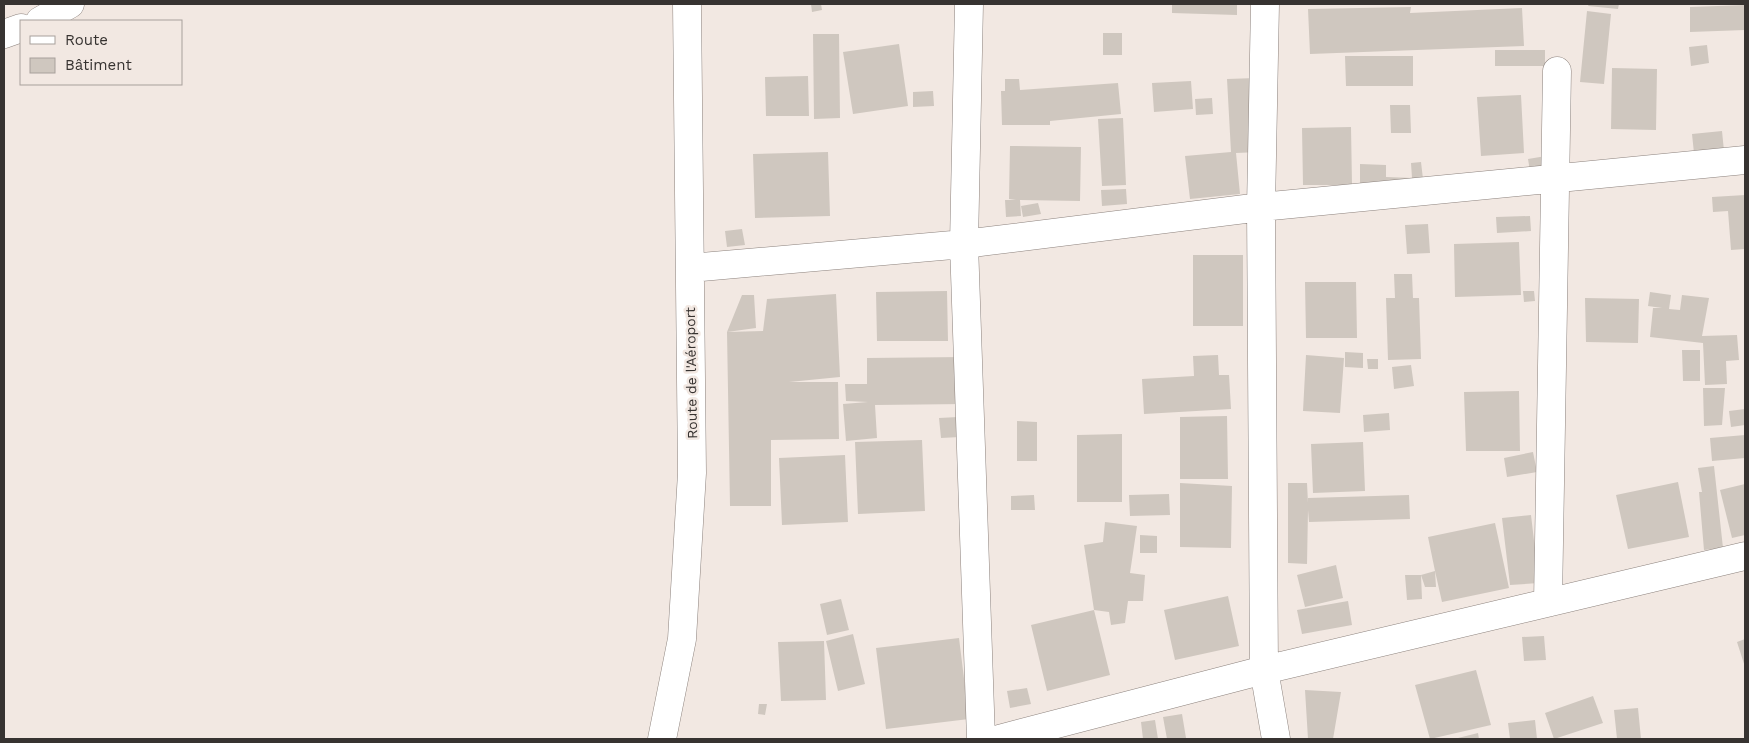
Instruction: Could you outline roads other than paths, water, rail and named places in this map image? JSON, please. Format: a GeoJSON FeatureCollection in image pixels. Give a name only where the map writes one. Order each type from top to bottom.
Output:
{"type":"FeatureCollection","features":[{"type":"Feature","properties":{"kind":"street"},"geometry":{"type":"LineString","coordinates":[[42,20],[70,4]]}},
{"type":"Feature","properties":{"kind":"street","name":"Route de l'Aéroport"},"geometry":{"type":"LineString","coordinates":[[662,739],[682,639],[692,473],[687,4]]}},
{"type":"Feature","properties":{"kind":"street"},"geometry":{"type":"LineString","coordinates":[[969,4],[964,244],[981,739]]}},
{"type":"Feature","properties":{"kind":"street"},"geometry":{"type":"LineString","coordinates":[[1265,4],[1261,206],[1264,670],[1276,739]]}},
{"type":"Feature","properties":{"kind":"street"},"geometry":{"type":"LineString","coordinates":[[4,34],[20,28]]}},
{"type":"Feature","properties":{"kind":"street"},"geometry":{"type":"LineString","coordinates":[[1548,602],[1557,71]]}},
{"type":"Feature","properties":{"kind":"street"},"geometry":{"type":"LineString","coordinates":[[690,268],[964,244],[1261,206],[1745,160]]}},
{"type":"Feature","properties":{"kind":"street"},"geometry":{"type":"LineString","coordinates":[[999,739],[1264,670],[1745,556]]}}]}
